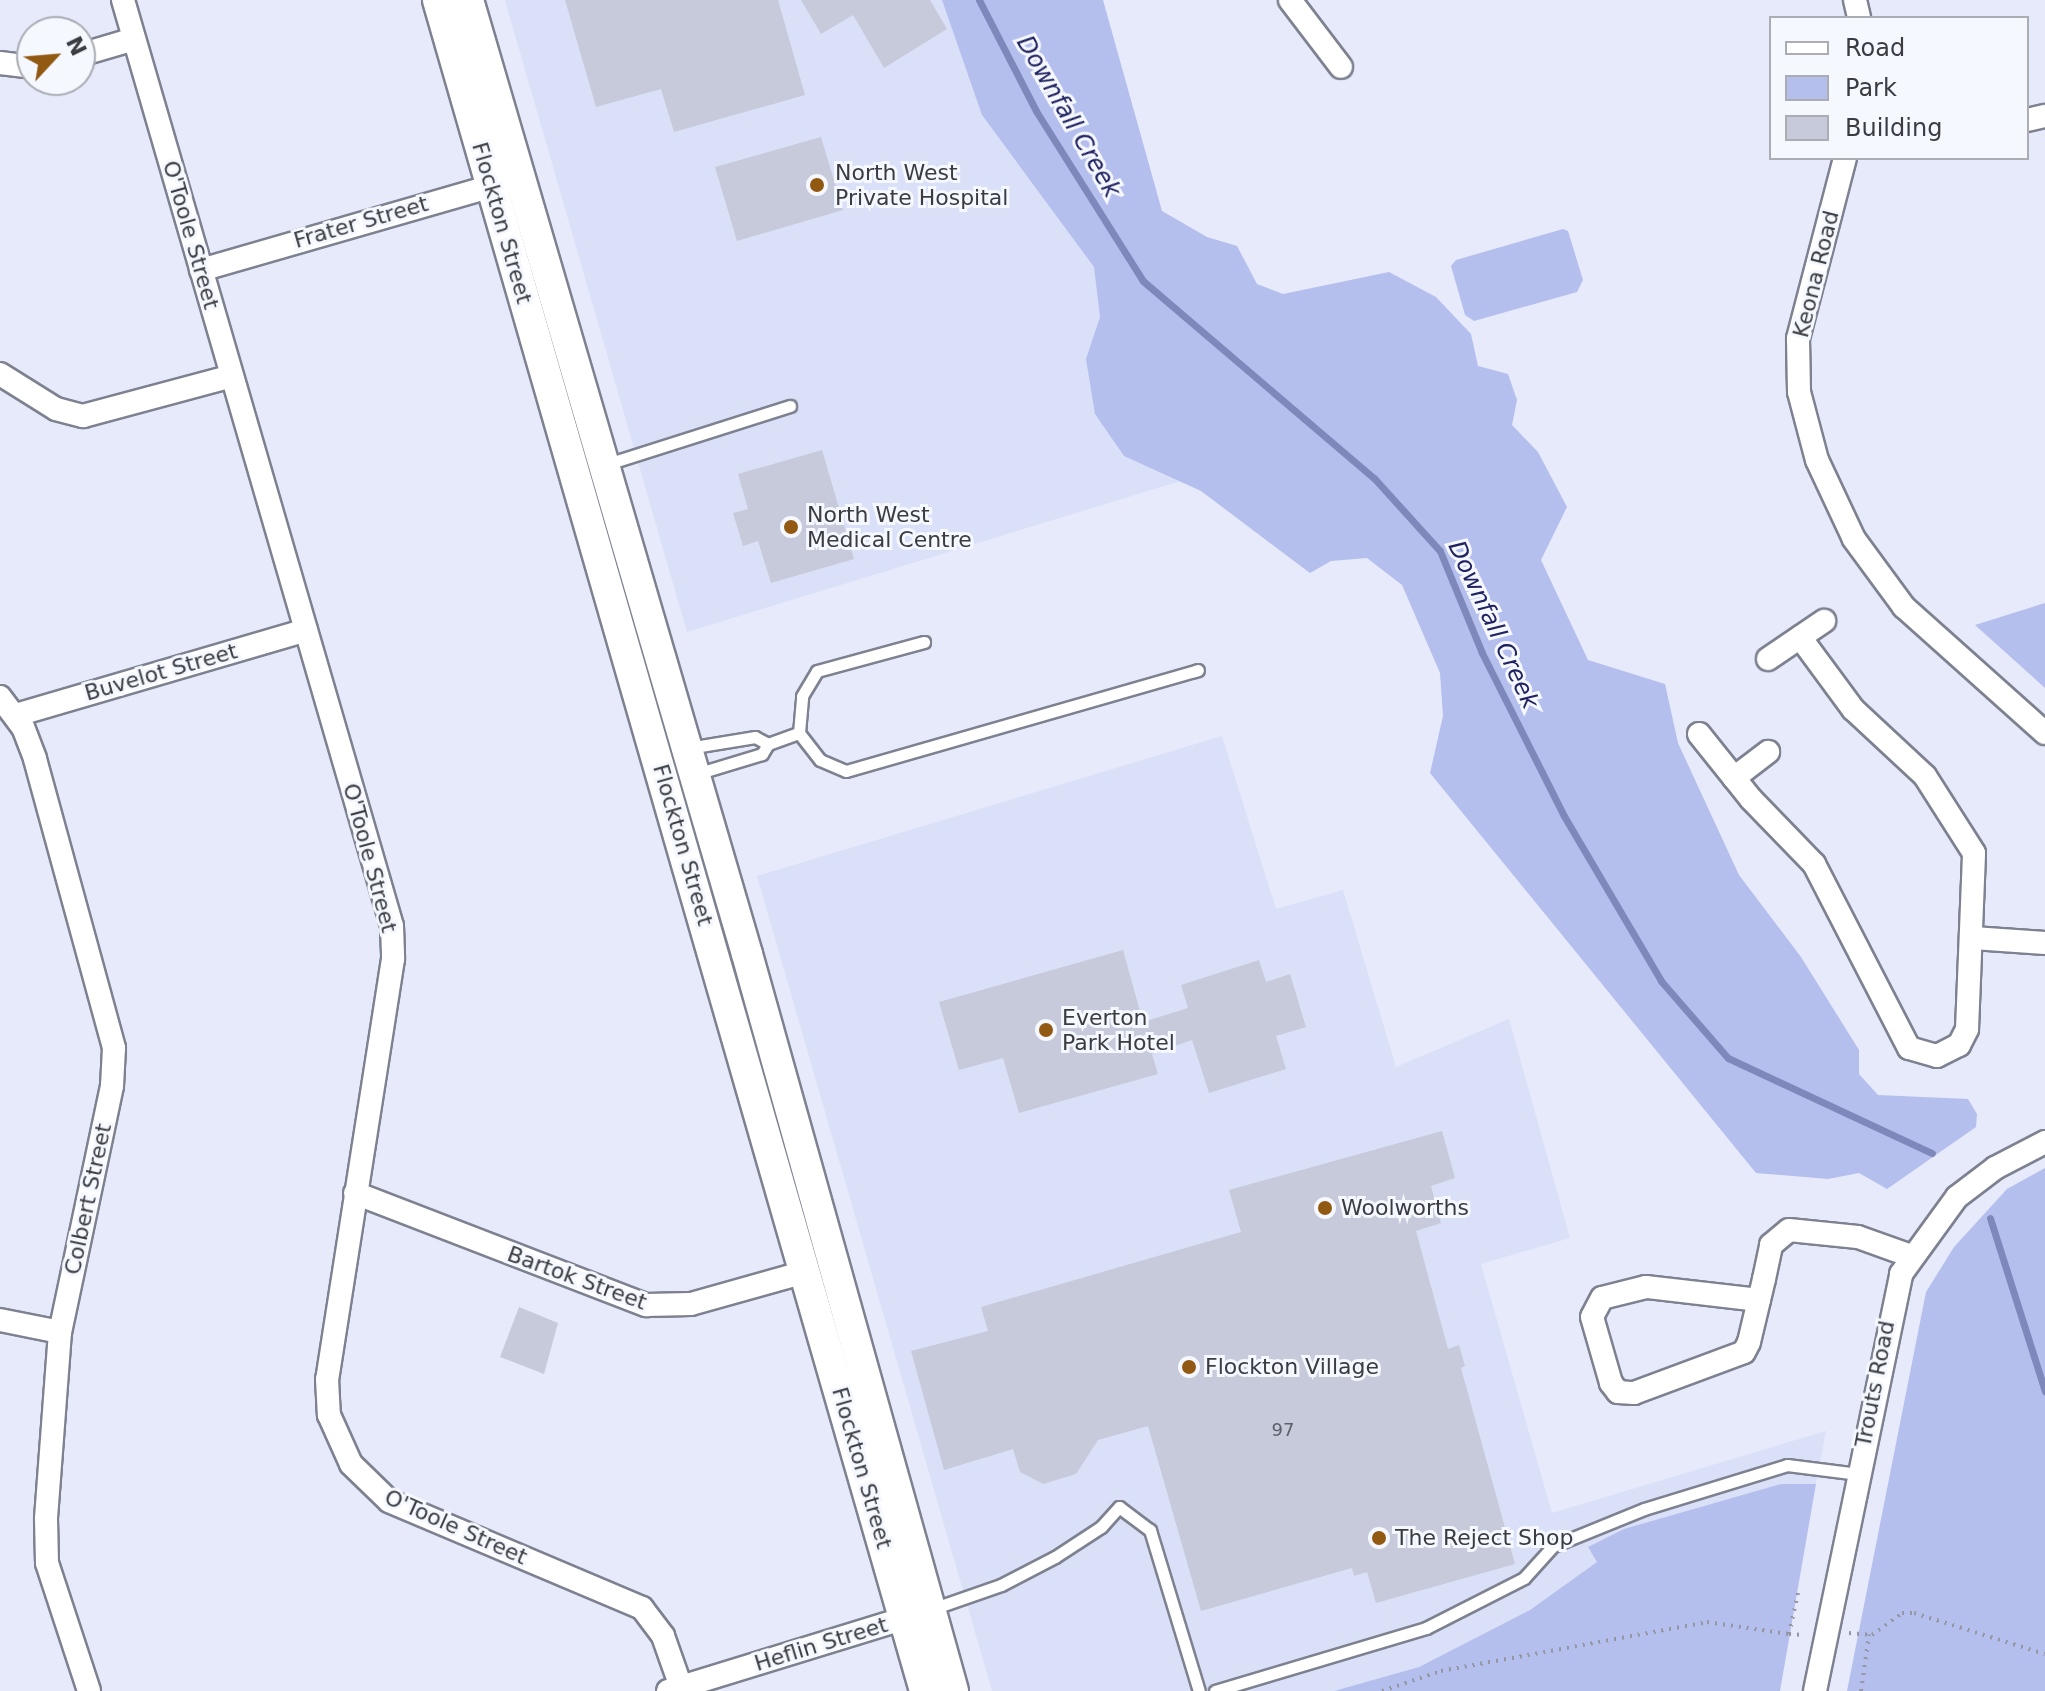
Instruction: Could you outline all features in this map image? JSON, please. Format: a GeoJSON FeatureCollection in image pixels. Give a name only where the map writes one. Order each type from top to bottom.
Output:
{"type":"FeatureCollection","features":[{"type":"Feature","properties":{"kind":"street","name":"O'Toole Street"},"geometry":{"type":"LineString","coordinates":[[123,0],[392,926],[393,959],[355,1193],[327,1397],[351,1464],[389,1501],[642,1608],[663,1636],[674,1689]]}},
{"type":"Feature","properties":{"kind":"street","name":"Flockton Street"},"geometry":{"type":"LineString","coordinates":[[438,0],[805,1272],[917,1614],[953,1691]]}},
{"type":"Feature","properties":{"kind":"street","name":"Flockton Street"},"geometry":{"type":"LineString","coordinates":[[468,0],[691,761],[917,1614],[925,1691]]}},
{"type":"Feature","properties":{"kind":"street"},"geometry":{"type":"LineString","coordinates":[[1290,0],[1341,67]]}},
{"type":"Feature","properties":{"kind":"street"},"geometry":{"type":"LineString","coordinates":[[96,50],[134,39]]}},
{"type":"Feature","properties":{"kind":"street","name":"Keona Road"},"geometry":{"type":"LineString","coordinates":[[1844,160],[1798,339],[1799,392],[1817,460],[1854,539],[1904,607],[2045,733]]}},
{"type":"Feature","properties":{"kind":"street","name":"Frater Street"},"geometry":{"type":"LineString","coordinates":[[201,270],[522,178]]}},
{"type":"Feature","properties":{"kind":"street"},"geometry":{"type":"LineString","coordinates":[[0,374],[56,409],[83,416],[232,376]]}},
{"type":"Feature","properties":{"kind":"street"},"geometry":{"type":"LineString","coordinates":[[1768,659],[1824,621]]}},
{"type":"Feature","properties":{"kind":"street","name":"Buvelot Street"},"geometry":{"type":"LineString","coordinates":[[16,715],[306,630]]}},
{"type":"Feature","properties":{"kind":"street"},"geometry":{"type":"LineString","coordinates":[[1699,734],[1734,778],[1814,864],[1897,1029],[1918,1053],[1945,1054],[1964,1039],[1976,866],[1966,836],[1925,776],[1853,709],[1800,637]]}},
{"type":"Feature","properties":{"kind":"street"},"geometry":{"type":"LineString","coordinates":[[0,697],[16,715]]}},
{"type":"Feature","properties":{"kind":"street","name":"Colbert Street"},"geometry":{"type":"LineString","coordinates":[[16,715],[39,774],[114,1048],[112,1086],[60,1332],[46,1554],[89,1691]]}},
{"type":"Feature","properties":{"kind":"street"},"geometry":{"type":"LineString","coordinates":[[1734,778],[1768,752]]}},
{"type":"Feature","properties":{"kind":"street"},"geometry":{"type":"LineString","coordinates":[[1973,938],[2045,943]]}},
{"type":"Feature","properties":{"kind":"street","name":"Trouts Road"},"geometry":{"type":"LineString","coordinates":[[1815,1691],[1890,1308],[1911,1256],[1968,1188],[2045,1142]]}},
{"type":"Feature","properties":{"kind":"street","name":"Bartok Street"},"geometry":{"type":"LineString","coordinates":[[355,1193],[646,1305],[691,1304],[805,1272]]}},
{"type":"Feature","properties":{"kind":"street"},"geometry":{"type":"LineString","coordinates":[[1759,1300],[1646,1287],[1602,1298],[1592,1317],[1611,1383],[1623,1394],[1634,1393],[1740,1355],[1749,1342],[1759,1300],[1771,1245],[1789,1230],[1858,1237],[1911,1256]]}},
{"type":"Feature","properties":{"kind":"street"},"geometry":{"type":"LineString","coordinates":[[0,1320],[60,1332]]}},
{"type":"Feature","properties":{"kind":"street","name":"Heflin Street"},"geometry":{"type":"LineString","coordinates":[[674,1689],[917,1614]]}},
{"type":"Feature","properties":{"kind":"lane"},"geometry":{"type":"LineString","coordinates":[[606,464],[790,406]]}},
{"type":"Feature","properties":{"kind":"lane"},"geometry":{"type":"LineString","coordinates":[[924,642],[811,675],[802,696],[799,733],[820,760],[846,771],[1198,670]]}},
{"type":"Feature","properties":{"kind":"lane"},"geometry":{"type":"LineString","coordinates":[[691,761],[762,754],[768,744],[799,733]]}},
{"type":"Feature","properties":{"kind":"lane"},"geometry":{"type":"LineString","coordinates":[[691,761],[755,737],[768,744]]}},
{"type":"Feature","properties":{"kind":"lane"},"geometry":{"type":"LineString","coordinates":[[1215,1691],[1426,1628],[1524,1578],[1544,1554],[1567,1538],[1644,1509],[1787,1465],[1858,1474]]}},
{"type":"Feature","properties":{"kind":"lane"},"geometry":{"type":"LineString","coordinates":[[917,1614],[1001,1585],[1055,1557],[1101,1527],[1119,1507],[1150,1530],[1199,1691]]}},
{"type":"Feature","properties":{"kind":"path"},"geometry":{"type":"LineString","coordinates":[[1789,1634],[1798,1593]]}},
{"type":"Feature","properties":{"kind":"path"},"geometry":{"type":"LineString","coordinates":[[1845,1633],[1869,1635],[1902,1613],[1914,1613],[2045,1654]]}},
{"type":"Feature","properties":{"kind":"path"},"geometry":{"type":"LineString","coordinates":[[1382,1691],[1441,1671],[1707,1622],[1806,1635]]}},
{"type":"Feature","properties":{"kind":"path"},"geometry":{"type":"LineString","coordinates":[[1861,1691],[1869,1635]]}},
{"type":"Feature","properties":{"kind":"shaded area","name":"North West Private Hospital"},"geometry":{"type":"Polygon","coordinates":[[[505,0],[960,0],[1246,461],[687,632],[505,0]]]}},
{"type":"Feature","properties":{"kind":"shaded area"},"geometry":{"type":"Polygon","coordinates":[[[1222,736],[1276,909],[1343,890],[1396,1067],[1509,1019],[1570,1238],[1481,1264],[1552,1513],[1826,1431],[1816,1484],[1781,1484],[1588,1548],[1598,1562],[1530,1610],[1419,1667],[1334,1691],[992,1691],[757,876],[1222,736]]]}},
{"type":"Feature","properties":{"kind":"green space"},"geometry":{"type":"Polygon","coordinates":[[[942,0],[1103,0],[1162,211],[1207,237],[1237,246],[1257,284],[1283,294],[1389,272],[1436,297],[1471,334],[1478,366],[1508,374],[1517,400],[1512,425],[1538,452],[1567,507],[1541,560],[1588,660],[1665,684],[1678,743],[1739,875],[1801,957],[1859,1050],[1859,1074],[1878,1095],[1968,1099],[1977,1114],[1976,1127],[1887,1189],[1859,1173],[1828,1179],[1756,1173],[1430,773],[1443,716],[1440,673],[1402,585],[1367,558],[1331,561],[1310,573],[1201,491],[1124,456],[1095,414],[1086,359],[1100,317],[1094,267],[982,115],[942,0]]]}},
{"type":"Feature","properties":{"kind":"green space"},"geometry":{"type":"Polygon","coordinates":[[[1563,229],[1568,231],[1583,280],[1577,292],[1474,321],[1465,315],[1451,266],[1456,260],[1563,229]]]}},
{"type":"Feature","properties":{"kind":"green space"},"geometry":{"type":"Polygon","coordinates":[[[2045,603],[2045,688],[1975,625],[2045,603]]]}},
{"type":"Feature","properties":{"kind":"green space"},"geometry":{"type":"Polygon","coordinates":[[[2045,1168],[2045,1691],[1847,1691],[1926,1292],[1954,1247],[2007,1189],[2045,1168]]]}},
{"type":"Feature","properties":{"kind":"green space"},"geometry":{"type":"Polygon","coordinates":[[[1781,1484],[1816,1484],[1780,1691],[1334,1691],[1419,1667],[1530,1610],[1597,1562],[1588,1547],[1624,1529],[1781,1484]]]}},
{"type":"Feature","properties":{"kind":"building"},"geometry":{"type":"Polygon","coordinates":[[[565,0],[778,0],[805,95],[674,132],[661,89],[596,107],[565,0]]]}},
{"type":"Feature","properties":{"kind":"building"},"geometry":{"type":"Polygon","coordinates":[[[801,0],[930,0],[947,29],[884,68],[853,15],[821,34],[801,0]]]}},
{"type":"Feature","properties":{"kind":"building"},"geometry":{"type":"Polygon","coordinates":[[[821,137],[843,210],[737,241],[715,167],[821,137]]]}},
{"type":"Feature","properties":{"kind":"building","name":"North West Medical Centre"},"geometry":{"type":"Polygon","coordinates":[[[822,450],[854,559],[771,583],[758,541],[743,546],[733,513],[748,509],[738,474],[822,450]]]}},
{"type":"Feature","properties":{"kind":"building","name":"Everton Park Hotel"},"geometry":{"type":"Polygon","coordinates":[[[1123,950],[1143,1022],[1188,1008],[1181,985],[1259,960],[1266,982],[1290,974],[1306,1027],[1276,1036],[1286,1069],[1209,1093],[1192,1040],[1152,1054],[1158,1074],[1019,1113],[1003,1058],[959,1070],[939,1002],[1123,950]]]}},
{"type":"Feature","properties":{"kind":"building","name":"Flockton Village"},"geometry":{"type":"Polygon","coordinates":[[[1442,1131],[1455,1178],[1431,1186],[1441,1223],[1416,1231],[1448,1349],[1459,1345],[1465,1366],[1461,1368],[1515,1564],[1376,1603],[1367,1572],[1354,1576],[1352,1568],[1201,1611],[1148,1426],[1098,1440],[1076,1474],[1043,1484],[1020,1472],[1013,1449],[944,1470],[911,1351],[988,1331],[981,1307],[1241,1232],[1229,1190],[1442,1131]]]}},
{"type":"Feature","properties":{"kind":"building"},"geometry":{"type":"Polygon","coordinates":[[[519,1307],[558,1323],[544,1374],[500,1357],[519,1307]]]}},
{"type":"Feature","properties":{"kind":"waterway","name":"Downfall Creek"},"geometry":{"type":"LineString","coordinates":[[979,0],[1036,111],[1143,281],[1374,478],[1440,551],[1482,653],[1564,816],[1661,981],[1728,1058],[1932,1153]]}},
{"type":"Feature","properties":{"kind":"waterway","name":"Downfall Creek"},"geometry":{"type":"LineString","coordinates":[[1990,1218],[2045,1391]]}},
{"type":"Feature","properties":{"kind":"place","name":"North West Private Hospital"},"geometry":{"type":"Point","coordinates":[817,185]}},
{"type":"Feature","properties":{"kind":"place","name":"North West Medical Centre"},"geometry":{"type":"Point","coordinates":[791,527]}},
{"type":"Feature","properties":{"kind":"place","name":"Everton Park Hotel"},"geometry":{"type":"Point","coordinates":[1046,1030]}},
{"type":"Feature","properties":{"kind":"place","name":"Woolworths"},"geometry":{"type":"Point","coordinates":[1325,1208]}},
{"type":"Feature","properties":{"kind":"place","name":"Flockton Village"},"geometry":{"type":"Point","coordinates":[1189,1367]}},
{"type":"Feature","properties":{"kind":"place","name":"The Reject Shop"},"geometry":{"type":"Point","coordinates":[1379,1538]}}]}
